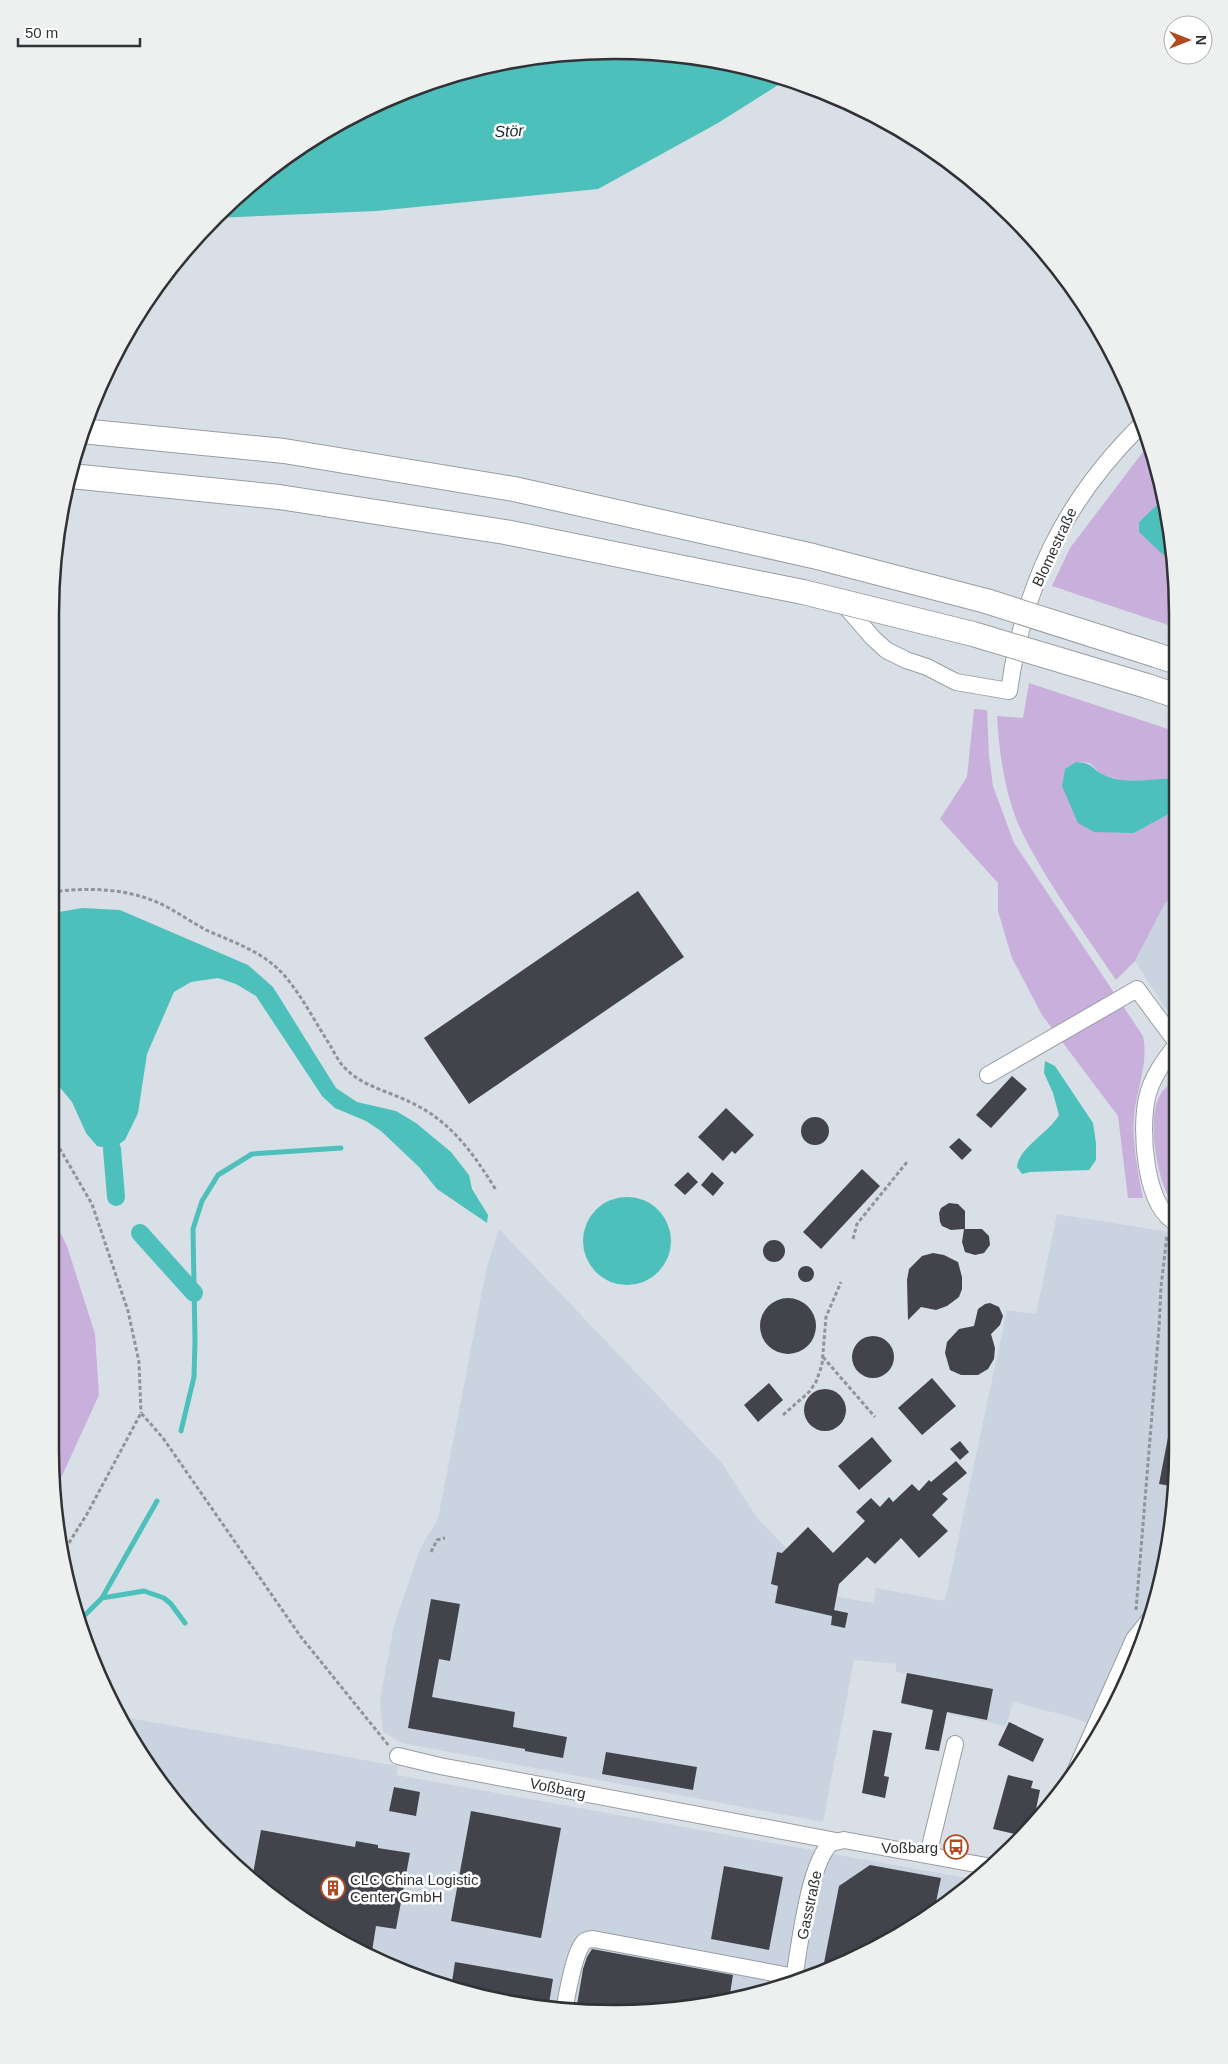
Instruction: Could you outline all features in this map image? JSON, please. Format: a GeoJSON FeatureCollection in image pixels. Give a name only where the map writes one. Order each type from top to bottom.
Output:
{"type":"FeatureCollection","features":[{"type":"Feature","properties":{"kind":"highway"},"geometry":{"type":"LineString","coordinates":[[90,432],[284,452],[514,489],[832,561],[986,601],[1166,659]]}},
{"type":"Feature","properties":{"kind":"highway"},"geometry":{"type":"LineString","coordinates":[[76,477],[279,497],[504,532],[803,592],[973,634],[1169,693]]}},
{"type":"Feature","properties":{"kind":"street","name":"Blomestraße"},"geometry":{"type":"LineString","coordinates":[[79,466],[252,484],[440,511],[584,536],[830,589],[872,637],[886,650],[956,682],[1009,690],[1019,635],[1030,600],[1049,552],[1073,506],[1096,474],[1137,429]]}},
{"type":"Feature","properties":{"kind":"street"},"geometry":{"type":"LineString","coordinates":[[988,1075],[1136,989],[1169,1032]]}},
{"type":"Feature","properties":{"kind":"street"},"geometry":{"type":"LineString","coordinates":[[1169,1056],[1151,1085],[1144,1116],[1149,1178],[1154,1194],[1169,1215]]}},
{"type":"Feature","properties":{"kind":"street"},"geometry":{"type":"LineString","coordinates":[[1094,1730],[1137,1636]]}},
{"type":"Feature","properties":{"kind":"street"},"geometry":{"type":"LineString","coordinates":[[928,1855],[955,1744]]}},
{"type":"Feature","properties":{"kind":"street","name":"Voßbarg"},"geometry":{"type":"LineString","coordinates":[[398,1756],[450,1768],[836,1841]]}},
{"type":"Feature","properties":{"kind":"street"},"geometry":{"type":"LineString","coordinates":[[836,1841],[982,1865]]}},
{"type":"Feature","properties":{"kind":"street","name":"Gasstraße"},"geometry":{"type":"LineString","coordinates":[[795,1975],[818,1864],[826,1848],[836,1841]]}},
{"type":"Feature","properties":{"kind":"street"},"geometry":{"type":"LineString","coordinates":[[566,2003],[572,1970],[580,1950],[585,1942],[593,1938],[783,1979]]}},
{"type":"Feature","properties":{"kind":"path"},"geometry":{"type":"LineString","coordinates":[[59,891],[81,889],[126,892],[149,899],[206,930],[259,953],[285,976],[344,1067],[358,1079],[373,1087],[412,1102],[451,1129],[470,1150],[496,1190]]}},
{"type":"Feature","properties":{"kind":"path"},"geometry":{"type":"LineString","coordinates":[[59,1146],[92,1204],[128,1311],[139,1362],[142,1414],[87,1514],[67,1546]]}},
{"type":"Feature","properties":{"kind":"path"},"geometry":{"type":"LineString","coordinates":[[853,1239],[857,1224],[907,1162]]}},
{"type":"Feature","properties":{"kind":"path"},"geometry":{"type":"LineString","coordinates":[[1134,1640],[1161,1287],[1169,1243]]}},
{"type":"Feature","properties":{"kind":"path"},"geometry":{"type":"LineString","coordinates":[[783,1415],[809,1392],[816,1382],[822,1357],[826,1317],[841,1282]]}},
{"type":"Feature","properties":{"kind":"path"},"geometry":{"type":"LineString","coordinates":[[822,1357],[876,1417]]}},
{"type":"Feature","properties":{"kind":"path"},"geometry":{"type":"LineString","coordinates":[[142,1414],[163,1438],[301,1637],[398,1756]]}},
{"type":"Feature","properties":{"kind":"path"},"geometry":{"type":"LineString","coordinates":[[431,1552],[437,1540],[445,1538]]}},
{"type":"Feature","properties":{"kind":"shaded area"},"geometry":{"type":"Polygon","coordinates":[[[1144,450],[1158,503],[1139,522],[1165,554],[1169,625],[1052,586],[1070,548],[1144,450]]]}},
{"type":"Feature","properties":{"kind":"shaded area"},"geometry":{"type":"Polygon","coordinates":[[[1029,683],[1169,729],[1169,780],[1125,781],[1102,775],[1090,763],[1076,762],[1134,833],[1169,813],[1169,900],[1165,903],[1135,961],[1116,980],[1041,867],[1020,828],[1010,802],[1001,759],[997,716],[1023,718],[1029,683]]]}},
{"type":"Feature","properties":{"kind":"shaded area"},"geometry":{"type":"Polygon","coordinates":[[[974,709],[987,710],[989,756],[993,786],[1014,843],[1143,1036],[1144,1056],[1142,1076],[1135,1107],[1134,1137],[1143,1198],[1128,1198],[1118,1116],[1042,1015],[1012,958],[998,911],[998,883],[940,819],[967,777],[974,709]]]}},
{"type":"Feature","properties":{"kind":"shaded area"},"geometry":{"type":"Polygon","coordinates":[[[1169,900],[1169,1012],[1135,961],[1165,903],[1169,900]]]}},
{"type":"Feature","properties":{"kind":"shaded area"},"geometry":{"type":"Polygon","coordinates":[[[1169,1086],[1169,1198],[1159,1171],[1154,1134],[1154,1115],[1158,1100],[1165,1088],[1169,1086]]]}},
{"type":"Feature","properties":{"kind":"shaded area"},"geometry":{"type":"Polygon","coordinates":[[[1057,1214],[1169,1232],[1168,1486],[1159,1558],[1140,1628],[1123,1670],[1095,1727],[1075,1718],[1013,1702],[1006,1726],[901,1704],[906,1674],[896,1672],[896,1664],[854,1660],[823,1822],[402,1743],[383,1732],[380,1701],[394,1625],[421,1547],[438,1519],[487,1266],[499,1229],[722,1463],[757,1518],[832,1596],[873,1603],[876,1588],[945,1601],[1007,1310],[1036,1314],[1057,1214]]]}},
{"type":"Feature","properties":{"kind":"shaded area"},"geometry":{"type":"Polygon","coordinates":[[[59,1230],[67,1246],[95,1334],[99,1395],[60,1480],[59,1230]]]}},
{"type":"Feature","properties":{"kind":"shaded area"},"geometry":{"type":"Polygon","coordinates":[[[128,1718],[398,1766],[397,1775],[967,1878],[922,1912],[860,1948],[792,1976],[758,1986],[722,1995],[650,2004],[578,2004],[506,1995],[436,1976],[368,1948],[336,1931],[276,1891],[221,1843],[173,1788],[128,1718]]]}},
{"type":"Feature","properties":{"kind":"water","name":"Stör"},"geometry":{"type":"Polygon","coordinates":[[[578,60],[650,60],[722,69],[779,84],[718,123],[598,189],[376,211],[225,217],[276,173],[336,133],[368,116],[436,88],[506,69],[578,60]]]}},
{"type":"Feature","properties":{"kind":"water"},"geometry":{"type":"Polygon","coordinates":[[[1158,503],[1166,556],[1139,532],[1139,522],[1158,503]]]}},
{"type":"Feature","properties":{"kind":"water"},"geometry":{"type":"Polygon","coordinates":[[[1076,762],[1090,765],[1099,773],[1121,780],[1139,781],[1169,778],[1169,813],[1134,833],[1094,832],[1078,823],[1062,786],[1065,769],[1076,762]]]}},
{"type":"Feature","properties":{"kind":"water"},"geometry":{"type":"Polygon","coordinates":[[[82,908],[120,910],[248,965],[273,987],[336,1088],[357,1102],[396,1111],[416,1123],[451,1152],[469,1175],[472,1189],[488,1215],[487,1223],[437,1189],[419,1167],[381,1131],[366,1121],[335,1108],[322,1096],[256,996],[236,984],[218,978],[191,982],[174,992],[147,1054],[138,1113],[125,1140],[112,1149],[97,1146],[86,1133],[72,1102],[59,1086],[59,912],[82,908]]]}},
{"type":"Feature","properties":{"kind":"water"},"geometry":{"type":"Polygon","coordinates":[[[1045,1061],[1055,1066],[1093,1123],[1096,1160],[1089,1170],[1030,1172],[1022,1174],[1017,1167],[1023,1153],[1059,1115],[1053,1093],[1044,1073],[1045,1061]]]}},
{"type":"Feature","properties":{"kind":"water"},"geometry":{"type":"Polygon","coordinates":[[[627,1197],[644,1200],[658,1210],[668,1224],[671,1241],[668,1258],[658,1272],[644,1282],[627,1285],[610,1282],[596,1272],[586,1258],[583,1241],[586,1224],[596,1210],[610,1200],[627,1197]]]}},
{"type":"Feature","properties":{"kind":"building"},"geometry":{"type":"Polygon","coordinates":[[[638,891],[684,957],[469,1104],[424,1038],[638,891]]]}},
{"type":"Feature","properties":{"kind":"building"},"geometry":{"type":"Polygon","coordinates":[[[1012,1076],[1027,1089],[991,1128],[976,1115],[1012,1076]]]}},
{"type":"Feature","properties":{"kind":"building"},"geometry":{"type":"Polygon","coordinates":[[[726,1108],[754,1135],[735,1154],[732,1151],[723,1161],[698,1137],[726,1108]]]}},
{"type":"Feature","properties":{"kind":"building"},"geometry":{"type":"Polygon","coordinates":[[[815,1117],[825,1121],[829,1131],[825,1141],[815,1145],[805,1141],[801,1131],[805,1121],[815,1117]]]}},
{"type":"Feature","properties":{"kind":"building"},"geometry":{"type":"Polygon","coordinates":[[[959,1138],[972,1150],[962,1160],[949,1147],[959,1138]]]}},
{"type":"Feature","properties":{"kind":"building"},"geometry":{"type":"Polygon","coordinates":[[[862,1169],[880,1186],[821,1249],[803,1232],[862,1169]]]}},
{"type":"Feature","properties":{"kind":"building"},"geometry":{"type":"Polygon","coordinates":[[[688,1172],[698,1182],[685,1195],[674,1185],[688,1172]]]}},
{"type":"Feature","properties":{"kind":"building"},"geometry":{"type":"Polygon","coordinates":[[[712,1172],[724,1183],[713,1196],[701,1185],[712,1172]]]}},
{"type":"Feature","properties":{"kind":"building"},"geometry":{"type":"Polygon","coordinates":[[[949,1203],[958,1204],[965,1211],[965,1229],[982,1229],[989,1236],[990,1245],[984,1253],[975,1255],[965,1252],[962,1242],[964,1229],[951,1230],[942,1226],[939,1213],[941,1208],[949,1203]]]}},
{"type":"Feature","properties":{"kind":"building"},"geometry":{"type":"Polygon","coordinates":[[[774,1240],[782,1243],[785,1251],[782,1259],[774,1262],[766,1259],[763,1251],[766,1243],[774,1240]]]}},
{"type":"Feature","properties":{"kind":"building"},"geometry":{"type":"Polygon","coordinates":[[[933,1253],[944,1255],[958,1262],[962,1277],[962,1289],[959,1297],[947,1306],[936,1310],[921,1307],[908,1320],[907,1280],[909,1269],[922,1256],[933,1253]]]}},
{"type":"Feature","properties":{"kind":"building"},"geometry":{"type":"Polygon","coordinates":[[[806,1266],[812,1268],[814,1274],[812,1280],[806,1282],[800,1280],[798,1274],[800,1268],[806,1266]]]}},
{"type":"Feature","properties":{"kind":"building"},"geometry":{"type":"Polygon","coordinates":[[[788,1298],[808,1306],[816,1326],[808,1346],[788,1354],[768,1346],[760,1326],[768,1306],[788,1298]]]}},
{"type":"Feature","properties":{"kind":"building"},"geometry":{"type":"Polygon","coordinates":[[[990,1303],[999,1307],[1003,1316],[1000,1325],[991,1334],[995,1348],[994,1359],[988,1369],[978,1375],[961,1375],[950,1370],[945,1353],[947,1342],[959,1329],[974,1326],[978,1309],[990,1303]]]}},
{"type":"Feature","properties":{"kind":"building"},"geometry":{"type":"Polygon","coordinates":[[[877,1336],[885,1339],[891,1345],[894,1357],[891,1369],[885,1375],[869,1378],[861,1375],[855,1369],[852,1353],[855,1345],[861,1339],[877,1336]]]}},
{"type":"Feature","properties":{"kind":"building"},"geometry":{"type":"Polygon","coordinates":[[[932,1378],[956,1406],[922,1435],[898,1408],[932,1378]]]}},
{"type":"Feature","properties":{"kind":"building"},"geometry":{"type":"Polygon","coordinates":[[[769,1383],[783,1400],[758,1422],[744,1405],[769,1383]]]}},
{"type":"Feature","properties":{"kind":"building"},"geometry":{"type":"Polygon","coordinates":[[[829,1389],[837,1392],[843,1398],[846,1410],[843,1422],[837,1428],[821,1431],[813,1428],[807,1422],[804,1406],[807,1398],[813,1392],[829,1389]]]}},
{"type":"Feature","properties":{"kind":"building"},"geometry":{"type":"Polygon","coordinates":[[[1169,1432],[1168,1486],[1159,1484],[1169,1432]]]}},
{"type":"Feature","properties":{"kind":"building"},"geometry":{"type":"Polygon","coordinates":[[[872,1437],[892,1461],[859,1490],[838,1466],[872,1437]]]}},
{"type":"Feature","properties":{"kind":"building"},"geometry":{"type":"Polygon","coordinates":[[[960,1441],[969,1452],[960,1460],[950,1449],[960,1441]]]}},
{"type":"Feature","properties":{"kind":"building"},"geometry":{"type":"Polygon","coordinates":[[[956,1461],[967,1473],[942,1494],[948,1499],[932,1515],[948,1531],[919,1558],[901,1538],[875,1564],[867,1557],[839,1584],[834,1610],[848,1613],[845,1628],[831,1625],[832,1616],[775,1603],[778,1586],[771,1584],[777,1552],[782,1553],[808,1527],[833,1553],[865,1521],[856,1512],[871,1498],[880,1507],[889,1497],[893,1502],[912,1484],[919,1491],[929,1480],[931,1482],[956,1461]]]}},
{"type":"Feature","properties":{"kind":"building"},"geometry":{"type":"Polygon","coordinates":[[[431,1599],[460,1604],[450,1661],[439,1659],[432,1697],[515,1712],[513,1727],[567,1737],[563,1758],[525,1751],[525,1749],[408,1728],[431,1599]]]}},
{"type":"Feature","properties":{"kind":"building"},"geometry":{"type":"Polygon","coordinates":[[[907,1673],[993,1689],[987,1720],[947,1712],[939,1751],[925,1749],[933,1710],[901,1703],[907,1673]]]}},
{"type":"Feature","properties":{"kind":"building"},"geometry":{"type":"Polygon","coordinates":[[[1009,1722],[1044,1739],[1033,1762],[998,1745],[1009,1722]]]}},
{"type":"Feature","properties":{"kind":"building"},"geometry":{"type":"Polygon","coordinates":[[[873,1730],[892,1733],[884,1776],[889,1777],[885,1798],[862,1793],[873,1730]]]}},
{"type":"Feature","properties":{"kind":"building"},"geometry":{"type":"Polygon","coordinates":[[[606,1752],[697,1767],[693,1790],[602,1774],[606,1752]]]}},
{"type":"Feature","properties":{"kind":"building"},"geometry":{"type":"Polygon","coordinates":[[[1008,1775],[1033,1781],[1031,1788],[1040,1790],[1036,1810],[1015,1834],[993,1829],[1008,1775]]]}},
{"type":"Feature","properties":{"kind":"building"},"geometry":{"type":"Polygon","coordinates":[[[394,1787],[420,1792],[416,1816],[389,1811],[394,1787]]]}},
{"type":"Feature","properties":{"kind":"building"},"geometry":{"type":"Polygon","coordinates":[[[471,1811],[561,1828],[541,1938],[451,1921],[471,1811]]]}},
{"type":"Feature","properties":{"kind":"building","name":"CLC China Logistic Center GmbH"},"geometry":{"type":"Polygon","coordinates":[[[261,1830],[355,1847],[356,1841],[378,1845],[378,1848],[410,1853],[396,1929],[376,1926],[372,1950],[336,1931],[306,1912],[276,1891],[253,1872],[261,1830]]]}},
{"type":"Feature","properties":{"kind":"building"},"geometry":{"type":"Polygon","coordinates":[[[870,1865],[941,1878],[936,1902],[892,1931],[824,1964],[839,1886],[870,1865]]]}},
{"type":"Feature","properties":{"kind":"building"},"geometry":{"type":"Polygon","coordinates":[[[724,1866],[783,1877],[769,1950],[711,1939],[724,1866]]]}},
{"type":"Feature","properties":{"kind":"building"},"geometry":{"type":"Polygon","coordinates":[[[592,1949],[733,1975],[730,1993],[650,2004],[577,2004],[587,1957],[592,1949]]]}},
{"type":"Feature","properties":{"kind":"building"},"geometry":{"type":"Polygon","coordinates":[[[455,1962],[553,1979],[549,2001],[506,1995],[452,1981],[455,1962]]]}},
{"type":"Feature","properties":{"kind":"waterway"},"geometry":{"type":"LineString","coordinates":[[181,1431],[194,1377],[193,1229],[202,1201],[218,1175],[252,1154],[341,1148]]}},
{"type":"Feature","properties":{"kind":"waterway"},"geometry":{"type":"LineString","coordinates":[[112,1149],[116,1197]]}},
{"type":"Feature","properties":{"kind":"waterway"},"geometry":{"type":"LineString","coordinates":[[140,1233],[194,1293]]}},
{"type":"Feature","properties":{"kind":"waterway"},"geometry":{"type":"LineString","coordinates":[[102,1598],[157,1501]]}},
{"type":"Feature","properties":{"kind":"waterway"},"geometry":{"type":"LineString","coordinates":[[84,1616],[102,1598],[144,1591],[164,1598],[171,1604],[185,1623]]}},
{"type":"Feature","properties":{"kind":"place","name":"Voßbarg"},"geometry":{"type":"Point","coordinates":[956,1847]}},
{"type":"Feature","properties":{"kind":"place","name":"CLC China Logistic Center GmbH"},"geometry":{"type":"Point","coordinates":[333,1888]}}]}
